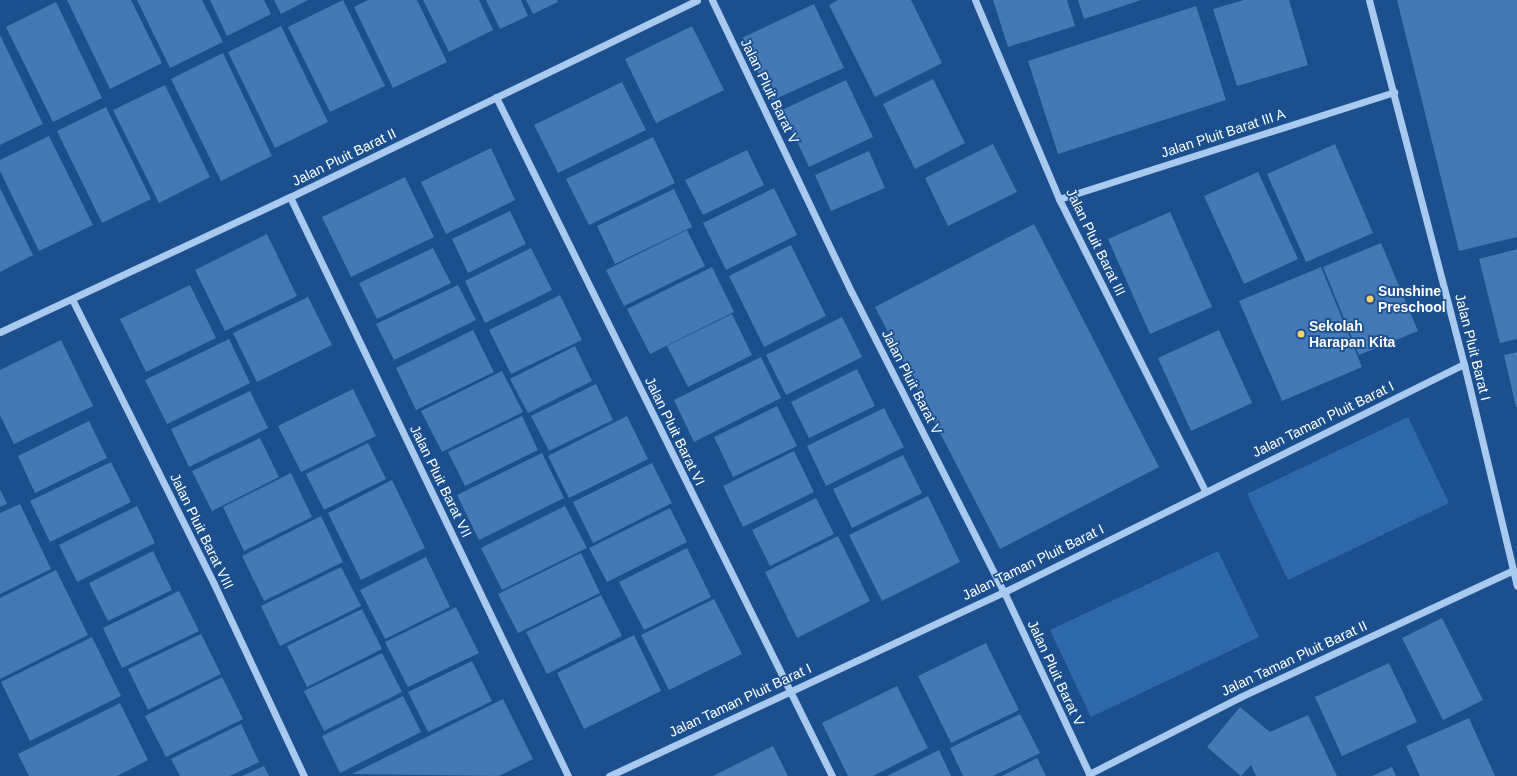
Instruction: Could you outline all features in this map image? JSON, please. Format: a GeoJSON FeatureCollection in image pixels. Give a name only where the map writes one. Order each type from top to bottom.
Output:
{"type":"FeatureCollection","features":[{"type":"Feature","properties":{"kind":"street","name":"Jalan Pluit Barat II"},"geometry":{"type":"LineString","coordinates":[[0,332],[290,198],[697,0]]}},
{"type":"Feature","properties":{"kind":"street","name":"Jalan Pluit Barat V"},"geometry":{"type":"LineString","coordinates":[[712,0],[852,293],[1004,592],[1090,775]]}},
{"type":"Feature","properties":{"kind":"street","name":"Jalan Pluit Barat III"},"geometry":{"type":"LineString","coordinates":[[975,0],[1059,199],[1205,491]]}},
{"type":"Feature","properties":{"kind":"street","name":"Jalan Pluit Barat I"},"geometry":{"type":"LineString","coordinates":[[1369,0],[1464,364],[1517,586]]}},
{"type":"Feature","properties":{"kind":"street","name":"Jalan Pluit Barat III A"},"geometry":{"type":"LineString","coordinates":[[1059,199],[1394,92]]}},
{"type":"Feature","properties":{"kind":"street","name":"Jalan Pluit Barat VI"},"geometry":{"type":"LineString","coordinates":[[496,97],[788,692],[832,776]]}},
{"type":"Feature","properties":{"kind":"street","name":"Jalan Pluit Barat VII"},"geometry":{"type":"LineString","coordinates":[[290,198],[568,776]]}},
{"type":"Feature","properties":{"kind":"street","name":"Jalan Pluit Barat VIII"},"geometry":{"type":"LineString","coordinates":[[72,299],[214,584],[304,776]]}},
{"type":"Feature","properties":{"kind":"street","name":"Jalan Taman Pluit Barat I"},"geometry":{"type":"LineString","coordinates":[[609,776],[1004,592],[1205,491],[1464,364]]}},
{"type":"Feature","properties":{"kind":"street","name":"Jalan Taman Pluit Barat II"},"geometry":{"type":"LineString","coordinates":[[1090,775],[1240,697],[1513,570]]}},
{"type":"Feature","properties":{"kind":"shaded area"},"geometry":{"type":"Polygon","coordinates":[[[1408,417],[1449,503],[1288,580],[1247,494],[1408,417]]]}},
{"type":"Feature","properties":{"kind":"shaded area"},"geometry":{"type":"Polygon","coordinates":[[[1218,551],[1259,637],[1091,717],[1050,630],[1218,551]]]}},
{"type":"Feature","properties":{"kind":"building"},"geometry":{"type":"Polygon","coordinates":[[[67,0],[131,0],[162,63],[110,89],[67,0]]]}},
{"type":"Feature","properties":{"kind":"building"},"geometry":{"type":"Polygon","coordinates":[[[137,0],[202,0],[223,42],[170,68],[137,0]]]}},
{"type":"Feature","properties":{"kind":"building"},"geometry":{"type":"Polygon","coordinates":[[[210,0],[264,0],[271,14],[227,36],[210,0]]]}},
{"type":"Feature","properties":{"kind":"building"},"geometry":{"type":"Polygon","coordinates":[[[274,0],[308,0],[281,14],[274,0]]]}},
{"type":"Feature","properties":{"kind":"building"},"geometry":{"type":"Polygon","coordinates":[[[343,0],[385,86],[330,112],[288,27],[343,0]]]}},
{"type":"Feature","properties":{"kind":"building"},"geometry":{"type":"Polygon","coordinates":[[[368,0],[417,0],[447,62],[393,88],[354,7],[368,0]]]}},
{"type":"Feature","properties":{"kind":"building"},"geometry":{"type":"Polygon","coordinates":[[[423,0],[479,0],[493,30],[449,52],[423,0]]]}},
{"type":"Feature","properties":{"kind":"building"},"geometry":{"type":"Polygon","coordinates":[[[486,0],[521,0],[528,16],[500,29],[486,0]]]}},
{"type":"Feature","properties":{"kind":"building"},"geometry":{"type":"Polygon","coordinates":[[[526,0],[557,0],[558,2],[533,14],[526,0]]]}},
{"type":"Feature","properties":{"kind":"building"},"geometry":{"type":"Polygon","coordinates":[[[838,0],[911,0],[942,63],[875,97],[829,5],[838,0]]]}},
{"type":"Feature","properties":{"kind":"building"},"geometry":{"type":"Polygon","coordinates":[[[993,0],[1067,0],[1075,26],[1008,47],[993,0]]]}},
{"type":"Feature","properties":{"kind":"building"},"geometry":{"type":"Polygon","coordinates":[[[1078,0],[1141,0],[1084,19],[1078,0]]]}},
{"type":"Feature","properties":{"kind":"building"},"geometry":{"type":"Polygon","coordinates":[[[1244,0],[1289,0],[1308,65],[1237,86],[1213,9],[1244,0]]]}},
{"type":"Feature","properties":{"kind":"building"},"geometry":{"type":"Polygon","coordinates":[[[1397,0],[1517,0],[1517,237],[1459,251],[1397,0]]]}},
{"type":"Feature","properties":{"kind":"building"},"geometry":{"type":"Polygon","coordinates":[[[56,2],[102,98],[53,122],[6,27],[56,2]]]}},
{"type":"Feature","properties":{"kind":"building"},"geometry":{"type":"Polygon","coordinates":[[[814,4],[844,68],[771,101],[742,38],[814,4]]]}},
{"type":"Feature","properties":{"kind":"building"},"geometry":{"type":"Polygon","coordinates":[[[1196,6],[1226,100],[1058,154],[1028,61],[1196,6]]]}},
{"type":"Feature","properties":{"kind":"building"},"geometry":{"type":"Polygon","coordinates":[[[281,26],[328,122],[275,148],[228,52],[281,26]]]}},
{"type":"Feature","properties":{"kind":"building"},"geometry":{"type":"Polygon","coordinates":[[[692,26],[724,90],[656,123],[625,59],[692,26]]]}},
{"type":"Feature","properties":{"kind":"building"},"geometry":{"type":"Polygon","coordinates":[[[0,35],[43,124],[0,145],[0,35]]]}},
{"type":"Feature","properties":{"kind":"building"},"geometry":{"type":"Polygon","coordinates":[[[223,53],[272,156],[221,181],[171,79],[223,53]]]}},
{"type":"Feature","properties":{"kind":"building"},"geometry":{"type":"Polygon","coordinates":[[[933,79],[965,143],[915,169],[883,104],[933,79]]]}},
{"type":"Feature","properties":{"kind":"building"},"geometry":{"type":"Polygon","coordinates":[[[846,80],[873,137],[809,167],[782,110],[846,80]]]}},
{"type":"Feature","properties":{"kind":"building"},"geometry":{"type":"Polygon","coordinates":[[[622,82],[646,130],[558,173],[534,125],[622,82]]]}},
{"type":"Feature","properties":{"kind":"building"},"geometry":{"type":"Polygon","coordinates":[[[165,85],[210,177],[159,203],[113,110],[165,85]]]}},
{"type":"Feature","properties":{"kind":"building"},"geometry":{"type":"Polygon","coordinates":[[[106,107],[151,199],[102,223],[57,131],[106,107]]]}},
{"type":"Feature","properties":{"kind":"building"},"geometry":{"type":"Polygon","coordinates":[[[49,136],[93,225],[39,251],[0,171],[0,160],[49,136]]]}},
{"type":"Feature","properties":{"kind":"building"},"geometry":{"type":"Polygon","coordinates":[[[653,137],[675,183],[589,225],[566,179],[653,137]]]}},
{"type":"Feature","properties":{"kind":"building"},"geometry":{"type":"Polygon","coordinates":[[[993,144],[1017,192],[948,226],[925,178],[993,144]]]}},
{"type":"Feature","properties":{"kind":"building"},"geometry":{"type":"Polygon","coordinates":[[[1335,144],[1373,233],[1306,262],[1267,174],[1335,144]]]}},
{"type":"Feature","properties":{"kind":"building"},"geometry":{"type":"Polygon","coordinates":[[[491,148],[515,200],[446,234],[421,182],[491,148]]]}},
{"type":"Feature","properties":{"kind":"building"},"geometry":{"type":"Polygon","coordinates":[[[747,150],[764,185],[703,215],[685,180],[747,150]]]}},
{"type":"Feature","properties":{"kind":"building"},"geometry":{"type":"Polygon","coordinates":[[[869,151],[885,188],[831,211],[815,175],[869,151]]]}},
{"type":"Feature","properties":{"kind":"building"},"geometry":{"type":"Polygon","coordinates":[[[1258,172],[1298,259],[1244,284],[1204,196],[1258,172]]]}},
{"type":"Feature","properties":{"kind":"building"},"geometry":{"type":"Polygon","coordinates":[[[405,177],[434,237],[351,277],[322,217],[405,177]]]}},
{"type":"Feature","properties":{"kind":"building"},"geometry":{"type":"Polygon","coordinates":[[[0,188],[33,255],[0,272],[0,188]]]}},
{"type":"Feature","properties":{"kind":"building"},"geometry":{"type":"Polygon","coordinates":[[[774,188],[797,235],[726,270],[703,223],[774,188]]]}},
{"type":"Feature","properties":{"kind":"building"},"geometry":{"type":"Polygon","coordinates":[[[674,189],[692,227],[615,264],[597,226],[674,189]]]}},
{"type":"Feature","properties":{"kind":"building"},"geometry":{"type":"Polygon","coordinates":[[[510,211],[526,244],[468,273],[452,239],[510,211]]]}},
{"type":"Feature","properties":{"kind":"building"},"geometry":{"type":"Polygon","coordinates":[[[1170,212],[1212,307],[1150,334],[1108,239],[1170,212]]]}},
{"type":"Feature","properties":{"kind":"building"},"geometry":{"type":"Polygon","coordinates":[[[1034,224],[1159,467],[1000,549],[875,307],[1034,224]]]}},
{"type":"Feature","properties":{"kind":"building"},"geometry":{"type":"Polygon","coordinates":[[[687,230],[705,266],[624,306],[606,270],[687,230]]]}},
{"type":"Feature","properties":{"kind":"building"},"geometry":{"type":"Polygon","coordinates":[[[267,234],[297,296],[225,331],[195,270],[267,234]]]}},
{"type":"Feature","properties":{"kind":"building","name":"Sunshine Preschool"},"geometry":{"type":"Polygon","coordinates":[[[1381,243],[1418,331],[1359,355],[1323,267],[1381,243]]]}},
{"type":"Feature","properties":{"kind":"building"},"geometry":{"type":"Polygon","coordinates":[[[791,245],[826,316],[764,347],[729,276],[791,245]]]}},
{"type":"Feature","properties":{"kind":"building"},"geometry":{"type":"Polygon","coordinates":[[[433,248],[451,283],[377,319],[359,283],[433,248]]]}},
{"type":"Feature","properties":{"kind":"building"},"geometry":{"type":"Polygon","coordinates":[[[531,248],[552,290],[485,323],[465,281],[531,248]]]}},
{"type":"Feature","properties":{"kind":"building"},"geometry":{"type":"Polygon","coordinates":[[[1517,249],[1517,339],[1500,343],[1479,259],[1517,249]]]}},
{"type":"Feature","properties":{"kind":"building"},"geometry":{"type":"Polygon","coordinates":[[[712,267],[734,312],[650,354],[627,309],[712,267]]]}},
{"type":"Feature","properties":{"kind":"building","name":"Sekolah Harapan Kita"},"geometry":{"type":"Polygon","coordinates":[[[1321,267],[1362,367],[1282,401],[1239,301],[1321,267]]]}},
{"type":"Feature","properties":{"kind":"building"},"geometry":{"type":"Polygon","coordinates":[[[190,285],[216,338],[146,372],[120,319],[190,285]]]}},
{"type":"Feature","properties":{"kind":"building"},"geometry":{"type":"Polygon","coordinates":[[[458,285],[476,320],[394,360],[376,324],[458,285]]]}},
{"type":"Feature","properties":{"kind":"building"},"geometry":{"type":"Polygon","coordinates":[[[560,295],[582,340],[511,374],[489,330],[560,295]]]}},
{"type":"Feature","properties":{"kind":"building"},"geometry":{"type":"Polygon","coordinates":[[[308,297],[332,345],[257,382],[233,333],[308,297]]]}},
{"type":"Feature","properties":{"kind":"building"},"geometry":{"type":"Polygon","coordinates":[[[732,314],[752,355],[688,387],[667,346],[732,314]]]}},
{"type":"Feature","properties":{"kind":"building"},"geometry":{"type":"Polygon","coordinates":[[[842,317],[862,357],[786,395],[766,355],[842,317]]]}},
{"type":"Feature","properties":{"kind":"building"},"geometry":{"type":"Polygon","coordinates":[[[473,330],[494,372],[416,410],[396,368],[473,330]]]}},
{"type":"Feature","properties":{"kind":"building"},"geometry":{"type":"Polygon","coordinates":[[[1219,330],[1252,403],[1191,431],[1158,358],[1219,330]]]}},
{"type":"Feature","properties":{"kind":"building"},"geometry":{"type":"Polygon","coordinates":[[[229,339],[250,383],[167,424],[145,380],[229,339]]]}},
{"type":"Feature","properties":{"kind":"building"},"geometry":{"type":"Polygon","coordinates":[[[61,340],[93,406],[14,444],[0,415],[0,370],[61,340]]]}},
{"type":"Feature","properties":{"kind":"building"},"geometry":{"type":"Polygon","coordinates":[[[575,346],[592,381],[528,413],[510,379],[575,346]]]}},
{"type":"Feature","properties":{"kind":"building"},"geometry":{"type":"Polygon","coordinates":[[[1517,352],[1517,407],[1516,407],[1504,355],[1517,352]]]}},
{"type":"Feature","properties":{"kind":"building"},"geometry":{"type":"Polygon","coordinates":[[[761,357],[781,398],[694,442],[674,400],[761,357]]]}},
{"type":"Feature","properties":{"kind":"building"},"geometry":{"type":"Polygon","coordinates":[[[857,369],[875,406],[809,438],[791,402],[857,369]]]}},
{"type":"Feature","properties":{"kind":"building"},"geometry":{"type":"Polygon","coordinates":[[[502,371],[523,412],[442,452],[421,411],[502,371]]]}},
{"type":"Feature","properties":{"kind":"building"},"geometry":{"type":"Polygon","coordinates":[[[596,384],[613,420],[549,451],[531,416],[596,384]]]}},
{"type":"Feature","properties":{"kind":"building"},"geometry":{"type":"Polygon","coordinates":[[[353,389],[376,436],[301,472],[278,426],[353,389]]]}},
{"type":"Feature","properties":{"kind":"building"},"geometry":{"type":"Polygon","coordinates":[[[250,391],[268,428],[189,467],[171,429],[250,391]]]}},
{"type":"Feature","properties":{"kind":"building"},"geometry":{"type":"Polygon","coordinates":[[[777,406],[797,446],[733,477],[714,437],[777,406]]]}},
{"type":"Feature","properties":{"kind":"building"},"geometry":{"type":"Polygon","coordinates":[[[884,408],[904,447],[826,486],[807,446],[884,408]]]}},
{"type":"Feature","properties":{"kind":"building"},"geometry":{"type":"Polygon","coordinates":[[[522,416],[538,450],[465,486],[448,452],[522,416]]]}},
{"type":"Feature","properties":{"kind":"building"},"geometry":{"type":"Polygon","coordinates":[[[627,416],[648,459],[569,498],[548,456],[627,416]]]}},
{"type":"Feature","properties":{"kind":"building"},"geometry":{"type":"Polygon","coordinates":[[[89,421],[107,458],[35,493],[18,456],[89,421]]]}},
{"type":"Feature","properties":{"kind":"building"},"geometry":{"type":"Polygon","coordinates":[[[260,438],[279,477],[212,511],[192,471],[260,438]]]}},
{"type":"Feature","properties":{"kind":"building"},"geometry":{"type":"Polygon","coordinates":[[[368,443],[386,479],[324,510],[306,474],[368,443]]]}},
{"type":"Feature","properties":{"kind":"building"},"geometry":{"type":"Polygon","coordinates":[[[794,451],[814,492],[743,527],[723,486],[794,451]]]}},
{"type":"Feature","properties":{"kind":"building"},"geometry":{"type":"Polygon","coordinates":[[[542,453],[564,498],[479,540],[457,495],[542,453]]]}},
{"type":"Feature","properties":{"kind":"building"},"geometry":{"type":"Polygon","coordinates":[[[903,455],[922,493],[852,528],[833,489],[903,455]]]}},
{"type":"Feature","properties":{"kind":"building"},"geometry":{"type":"Polygon","coordinates":[[[111,462],[131,502],[50,542],[30,501],[111,462]]]}},
{"type":"Feature","properties":{"kind":"building"},"geometry":{"type":"Polygon","coordinates":[[[652,463],[672,503],[593,543],[573,502],[652,463]]]}},
{"type":"Feature","properties":{"kind":"building"},"geometry":{"type":"Polygon","coordinates":[[[291,473],[312,517],[244,551],[223,507],[291,473]]]}},
{"type":"Feature","properties":{"kind":"building"},"geometry":{"type":"Polygon","coordinates":[[[392,480],[425,548],[361,580],[328,513],[392,480]]]}},
{"type":"Feature","properties":{"kind":"building"},"geometry":{"type":"Polygon","coordinates":[[[0,489],[7,504],[0,507],[0,489]]]}},
{"type":"Feature","properties":{"kind":"building"},"geometry":{"type":"Polygon","coordinates":[[[928,496],[960,562],[882,601],[849,535],[928,496]]]}},
{"type":"Feature","properties":{"kind":"building"},"geometry":{"type":"Polygon","coordinates":[[[816,498],[834,534],[770,566],[752,530],[816,498]]]}},
{"type":"Feature","properties":{"kind":"building"},"geometry":{"type":"Polygon","coordinates":[[[20,504],[51,569],[0,594],[0,513],[20,504]]]}},
{"type":"Feature","properties":{"kind":"building"},"geometry":{"type":"Polygon","coordinates":[[[137,506],[155,543],[77,582],[59,545],[137,506]]]}},
{"type":"Feature","properties":{"kind":"building"},"geometry":{"type":"Polygon","coordinates":[[[565,506],[587,548],[502,590],[481,548],[565,506]]]}},
{"type":"Feature","properties":{"kind":"building"},"geometry":{"type":"Polygon","coordinates":[[[670,508],[687,542],[607,582],[589,548],[670,508]]]}},
{"type":"Feature","properties":{"kind":"building"},"geometry":{"type":"Polygon","coordinates":[[[321,516],[343,562],[264,601],[242,556],[321,516]]]}},
{"type":"Feature","properties":{"kind":"building"},"geometry":{"type":"Polygon","coordinates":[[[838,536],[870,601],[797,638],[765,572],[838,536]]]}},
{"type":"Feature","properties":{"kind":"building"},"geometry":{"type":"Polygon","coordinates":[[[687,548],[711,597],[644,630],[619,582],[687,548]]]}},
{"type":"Feature","properties":{"kind":"building"},"geometry":{"type":"Polygon","coordinates":[[[153,551],[172,590],[108,621],[89,583],[153,551]]]}},
{"type":"Feature","properties":{"kind":"building"},"geometry":{"type":"Polygon","coordinates":[[[581,553],[600,593],[518,633],[498,594],[581,553]]]}},
{"type":"Feature","properties":{"kind":"building"},"geometry":{"type":"Polygon","coordinates":[[[426,557],[450,607],[385,639],[360,590],[426,557]]]}},
{"type":"Feature","properties":{"kind":"building"},"geometry":{"type":"Polygon","coordinates":[[[341,567],[361,606],[280,646],[261,606],[341,567]]]}},
{"type":"Feature","properties":{"kind":"building"},"geometry":{"type":"Polygon","coordinates":[[[56,570],[88,635],[0,679],[0,598],[56,570]]]}},
{"type":"Feature","properties":{"kind":"building"},"geometry":{"type":"Polygon","coordinates":[[[179,591],[199,631],[122,668],[103,628],[179,591]]]}},
{"type":"Feature","properties":{"kind":"building"},"geometry":{"type":"Polygon","coordinates":[[[601,595],[622,636],[547,674],[526,632],[601,595]]]}},
{"type":"Feature","properties":{"kind":"building"},"geometry":{"type":"Polygon","coordinates":[[[714,599],[742,654],[669,690],[641,635],[714,599]]]}},
{"type":"Feature","properties":{"kind":"building"},"geometry":{"type":"Polygon","coordinates":[[[456,607],[479,653],[408,687],[385,642],[456,607]]]}},
{"type":"Feature","properties":{"kind":"building"},"geometry":{"type":"Polygon","coordinates":[[[362,609],[382,649],[307,687],[287,646],[362,609]]]}},
{"type":"Feature","properties":{"kind":"building"},"geometry":{"type":"Polygon","coordinates":[[[1442,618],[1483,700],[1443,720],[1402,638],[1442,618]]]}},
{"type":"Feature","properties":{"kind":"building"},"geometry":{"type":"Polygon","coordinates":[[[201,634],[221,674],[148,710],[128,669],[201,634]]]}},
{"type":"Feature","properties":{"kind":"building"},"geometry":{"type":"Polygon","coordinates":[[[634,635],[661,691],[584,729],[557,673],[634,635]]]}},
{"type":"Feature","properties":{"kind":"building"},"geometry":{"type":"Polygon","coordinates":[[[92,637],[121,696],[30,741],[1,682],[92,637]]]}},
{"type":"Feature","properties":{"kind":"building"},"geometry":{"type":"Polygon","coordinates":[[[986,643],[1019,710],[951,743],[918,676],[986,643]]]}},
{"type":"Feature","properties":{"kind":"building"},"geometry":{"type":"Polygon","coordinates":[[[382,653],[402,692],[324,731],[304,691],[382,653]]]}},
{"type":"Feature","properties":{"kind":"building"},"geometry":{"type":"Polygon","coordinates":[[[472,661],[492,701],[428,732],[408,692],[472,661]]]}},
{"type":"Feature","properties":{"kind":"building"},"geometry":{"type":"Polygon","coordinates":[[[1389,663],[1417,722],[1342,756],[1315,697],[1389,663]]]}},
{"type":"Feature","properties":{"kind":"building"},"geometry":{"type":"Polygon","coordinates":[[[222,677],[243,719],[166,757],[145,716],[222,677]]]}},
{"type":"Feature","properties":{"kind":"building"},"geometry":{"type":"Polygon","coordinates":[[[897,686],[928,748],[873,776],[848,776],[822,723],[897,686]]]}},
{"type":"Feature","properties":{"kind":"building"},"geometry":{"type":"Polygon","coordinates":[[[403,696],[421,732],[340,773],[322,736],[403,696]]]}},
{"type":"Feature","properties":{"kind":"building"},"geometry":{"type":"Polygon","coordinates":[[[503,699],[533,759],[499,776],[352,774],[503,699]]]}},
{"type":"Feature","properties":{"kind":"building"},"geometry":{"type":"Polygon","coordinates":[[[120,703],[148,760],[117,776],[29,776],[18,754],[120,703]]]}},
{"type":"Feature","properties":{"kind":"building"},"geometry":{"type":"Polygon","coordinates":[[[1240,707],[1270,732],[1308,715],[1337,776],[1256,776],[1251,765],[1241,776],[1207,747],[1240,707]]]}},
{"type":"Feature","properties":{"kind":"building"},"geometry":{"type":"Polygon","coordinates":[[[1020,714],[1040,753],[993,776],[963,776],[950,748],[1020,714]]]}},
{"type":"Feature","properties":{"kind":"building"},"geometry":{"type":"Polygon","coordinates":[[[1469,718],[1495,776],[1420,776],[1406,746],[1469,718]]]}},
{"type":"Feature","properties":{"kind":"building"},"geometry":{"type":"Polygon","coordinates":[[[241,724],[259,762],[230,776],[180,776],[171,759],[241,724]]]}},
{"type":"Feature","properties":{"kind":"building"},"geometry":{"type":"Polygon","coordinates":[[[773,746],[788,776],[713,776],[773,746]]]}},
{"type":"Feature","properties":{"kind":"building"},"geometry":{"type":"Polygon","coordinates":[[[939,750],[951,776],[887,776],[939,750]]]}},
{"type":"Feature","properties":{"kind":"building"},"geometry":{"type":"Polygon","coordinates":[[[1037,758],[1046,776],[1002,776],[1037,758]]]}},
{"type":"Feature","properties":{"kind":"building"},"geometry":{"type":"Polygon","coordinates":[[[264,766],[269,776],[242,776],[264,766]]]}},
{"type":"Feature","properties":{"kind":"building"},"geometry":{"type":"Polygon","coordinates":[[[1392,767],[1396,776],[1372,776],[1392,767]]]}},
{"type":"Feature","properties":{"kind":"place","name":"Sunshine Preschool"},"geometry":{"type":"Point","coordinates":[1370,299]}},
{"type":"Feature","properties":{"kind":"place","name":"Sekolah Harapan Kita"},"geometry":{"type":"Point","coordinates":[1301,334]}}]}
